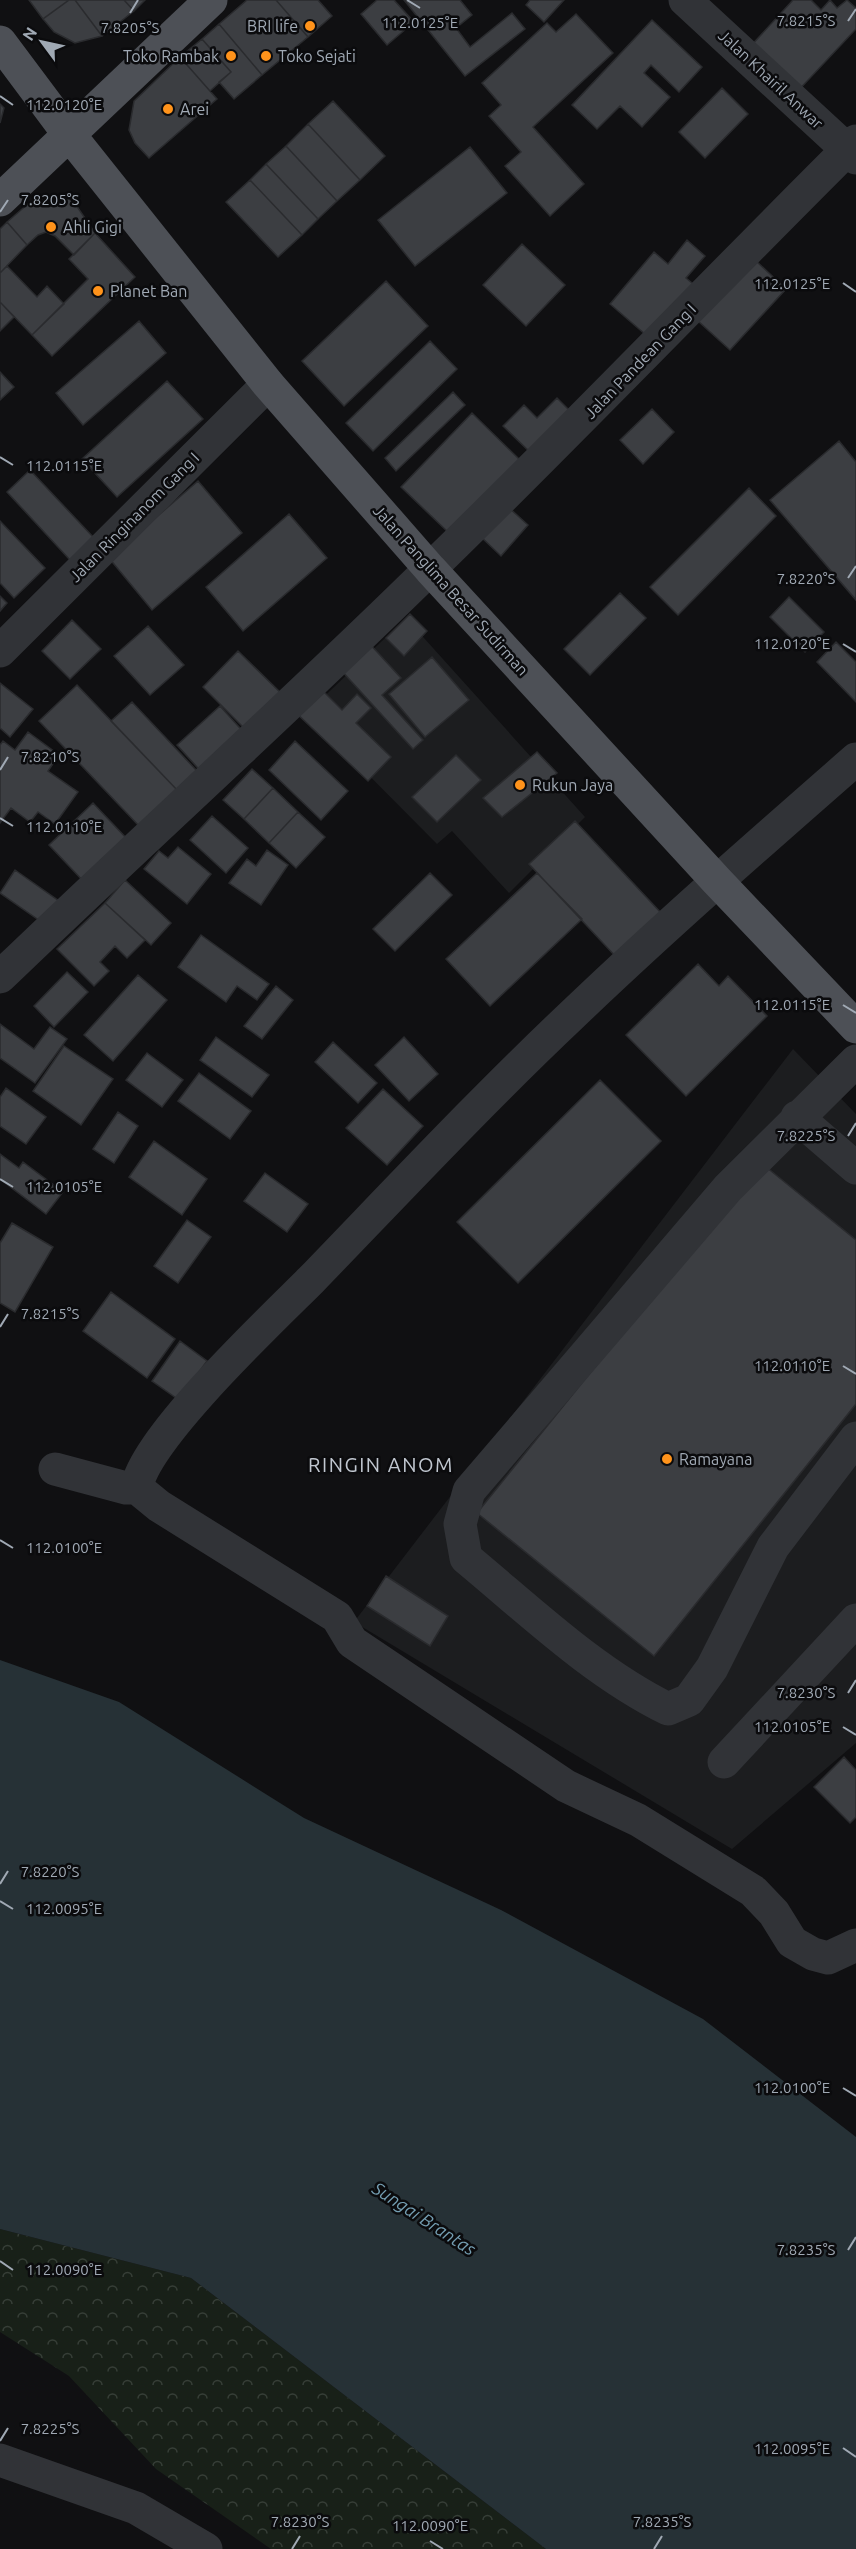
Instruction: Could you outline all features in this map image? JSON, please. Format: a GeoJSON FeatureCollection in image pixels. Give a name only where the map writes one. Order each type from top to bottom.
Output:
{"type":"FeatureCollection","features":[{"type":"Feature","properties":{"kind":"main road"},"geometry":{"type":"LineString","coordinates":[[0,200],[68,133],[212,0]]}},
{"type":"Feature","properties":{"kind":"main road","name":"Jalan Panglima Besar Sudirman"},"geometry":{"type":"LineString","coordinates":[[0,42],[68,133],[268,384],[430,569],[717,881],[856,1028]]}},
{"type":"Feature","properties":{"kind":"street","name":"Jalan Khairil Anwar"},"geometry":{"type":"LineString","coordinates":[[686,0],[853,149]]}},
{"type":"Feature","properties":{"kind":"street","name":"Jalan Pandean Gang I"},"geometry":{"type":"LineString","coordinates":[[0,977],[226,766],[430,569],[853,149]]}},
{"type":"Feature","properties":{"kind":"street","name":"Jalan Ringinanom Gang I"},"geometry":{"type":"LineString","coordinates":[[0,651],[268,384]]}},
{"type":"Feature","properties":{"kind":"street"},"geometry":{"type":"LineString","coordinates":[[138,1488],[138,1479],[144,1469],[198,1394],[570,1016],[717,881],[856,759]]}},
{"type":"Feature","properties":{"kind":"street"},"geometry":{"type":"LineString","coordinates":[[856,1061],[797,1117],[728,1188],[468,1491],[460,1524],[466,1558],[588,1659],[637,1694],[668,1709],[689,1700],[712,1668],[773,1547],[856,1438]]}},
{"type":"Feature","properties":{"kind":"street"},"geometry":{"type":"LineString","coordinates":[[797,1117],[856,1168]]}},
{"type":"Feature","properties":{"kind":"street"},"geometry":{"type":"LineString","coordinates":[[55,1469],[126,1488],[138,1488],[159,1506],[337,1617],[352,1642],[566,1786],[624,1815],[753,1892],[774,1913],[792,1942],[813,1954],[828,1958],[856,1945]]}},
{"type":"Feature","properties":{"kind":"street"},"geometry":{"type":"LineString","coordinates":[[724,1762],[856,1620]]}},
{"type":"Feature","properties":{"kind":"street"},"geometry":{"type":"LineString","coordinates":[[0,2460],[136,2508],[206,2549]]}},
{"type":"Feature","properties":{"kind":"shaded area"},"geometry":{"type":"Polygon","coordinates":[[[406,618],[585,817],[509,893],[452,831],[437,844],[307,713],[406,618]]]}},
{"type":"Feature","properties":{"kind":"shaded area"},"geometry":{"type":"Polygon","coordinates":[[[793,1049],[856,1114],[856,1743],[732,1849],[354,1622],[793,1049]]]}},
{"type":"Feature","properties":{"kind":"green space"},"geometry":{"type":"Polygon","coordinates":[[[0,2229],[191,2278],[546,2549],[271,2549],[156,2469],[69,2376],[0,2332],[0,2229]]]}},
{"type":"Feature","properties":{"kind":"water","name":"Sungai Brantas"},"geometry":{"type":"Polygon","coordinates":[[[0,1660],[119,1702],[304,1818],[501,1910],[703,2019],[856,2137],[856,2549],[546,2549],[191,2278],[0,2229],[0,1660]]]}},
{"type":"Feature","properties":{"kind":"building"},"geometry":{"type":"Polygon","coordinates":[[[29,0],[69,0],[43,19],[29,0]]]}},
{"type":"Feature","properties":{"kind":"building"},"geometry":{"type":"Polygon","coordinates":[[[69,0],[75,0],[102,36],[75,43],[54,32],[43,19],[69,0]]]}},
{"type":"Feature","properties":{"kind":"building"},"geometry":{"type":"Polygon","coordinates":[[[75,0],[124,0],[134,11],[102,36],[75,0]]]}},
{"type":"Feature","properties":{"kind":"building"},"geometry":{"type":"Polygon","coordinates":[[[124,0],[145,0],[134,11],[124,0]]]}},
{"type":"Feature","properties":{"kind":"building","name":"Toko Sejati"},"geometry":{"type":"Polygon","coordinates":[[[247,0],[276,0],[308,37],[262,75],[219,24],[247,0]]]}},
{"type":"Feature","properties":{"kind":"building","name":"BRI life"},"geometry":{"type":"Polygon","coordinates":[[[276,0],[318,0],[332,16],[308,37],[276,0]]]}},
{"type":"Feature","properties":{"kind":"building"},"geometry":{"type":"Polygon","coordinates":[[[377,0],[394,0],[414,22],[387,45],[361,14],[377,0]]]}},
{"type":"Feature","properties":{"kind":"building"},"geometry":{"type":"Polygon","coordinates":[[[404,0],[460,0],[472,15],[456,28],[470,47],[512,13],[525,29],[465,76],[404,0]]]}},
{"type":"Feature","properties":{"kind":"building"},"geometry":{"type":"Polygon","coordinates":[[[530,0],[564,0],[544,22],[526,5],[530,0]]]}},
{"type":"Feature","properties":{"kind":"building"},"geometry":{"type":"Polygon","coordinates":[[[793,0],[811,0],[821,10],[830,0],[837,8],[847,0],[856,8],[856,29],[795,94],[748,49],[793,0]]]}},
{"type":"Feature","properties":{"kind":"building"},"geometry":{"type":"Polygon","coordinates":[[[576,14],[613,53],[533,127],[584,184],[550,216],[505,166],[521,152],[489,116],[501,105],[482,83],[547,23],[556,32],[576,14]]]}},
{"type":"Feature","properties":{"kind":"building"},"geometry":{"type":"Polygon","coordinates":[[[652,20],[702,67],[679,92],[651,65],[644,73],[670,97],[642,127],[620,106],[597,129],[572,105],[652,20]]]}},
{"type":"Feature","properties":{"kind":"building","name":"Toko Rambak"},"geometry":{"type":"Polygon","coordinates":[[[219,24],[262,75],[234,99],[219,82],[231,72],[202,39],[219,24]]]}},
{"type":"Feature","properties":{"kind":"building"},"geometry":{"type":"Polygon","coordinates":[[[202,39],[231,72],[210,91],[180,57],[202,39]]]}},
{"type":"Feature","properties":{"kind":"building","name":"Arei"},"geometry":{"type":"Polygon","coordinates":[[[180,57],[217,99],[149,158],[135,143],[129,130],[134,101],[180,57]]]}},
{"type":"Feature","properties":{"kind":"building"},"geometry":{"type":"Polygon","coordinates":[[[722,88],[748,114],[705,158],[679,132],[722,88]]]}},
{"type":"Feature","properties":{"kind":"building"},"geometry":{"type":"Polygon","coordinates":[[[333,101],[385,156],[360,180],[308,124],[333,101]]]}},
{"type":"Feature","properties":{"kind":"building"},"geometry":{"type":"Polygon","coordinates":[[[0,104],[4,108],[0,123],[0,104]]]}},
{"type":"Feature","properties":{"kind":"building"},"geometry":{"type":"Polygon","coordinates":[[[308,124],[360,180],[337,201],[286,146],[308,124]]]}},
{"type":"Feature","properties":{"kind":"building"},"geometry":{"type":"Polygon","coordinates":[[[286,146],[337,201],[318,219],[266,164],[286,146]]]}},
{"type":"Feature","properties":{"kind":"building"},"geometry":{"type":"Polygon","coordinates":[[[470,147],[507,193],[415,266],[378,220],[470,147]]]}},
{"type":"Feature","properties":{"kind":"building"},"geometry":{"type":"Polygon","coordinates":[[[266,164],[318,219],[302,235],[250,180],[266,164]]]}},
{"type":"Feature","properties":{"kind":"building"},"geometry":{"type":"Polygon","coordinates":[[[250,180],[302,235],[278,257],[226,202],[250,180]]]}},
{"type":"Feature","properties":{"kind":"building","name":"Ahli Gigi"},"geometry":{"type":"Polygon","coordinates":[[[43,195],[64,196],[74,202],[95,233],[74,255],[55,236],[46,232],[38,235],[27,245],[7,222],[29,203],[43,195]]]}},
{"type":"Feature","properties":{"kind":"building"},"geometry":{"type":"Polygon","coordinates":[[[7,222],[27,245],[0,273],[0,229],[7,222]]]}},
{"type":"Feature","properties":{"kind":"building","name":"Planet Ban"},"geometry":{"type":"Polygon","coordinates":[[[95,233],[135,277],[52,356],[32,335],[88,279],[69,259],[95,233]]]}},
{"type":"Feature","properties":{"kind":"building"},"geometry":{"type":"Polygon","coordinates":[[[687,240],[705,256],[686,278],[698,288],[653,341],[610,304],[654,252],[668,264],[687,240]]]}},
{"type":"Feature","properties":{"kind":"building"},"geometry":{"type":"Polygon","coordinates":[[[522,244],[565,285],[526,326],[483,285],[522,244]]]}},
{"type":"Feature","properties":{"kind":"building"},"geometry":{"type":"Polygon","coordinates":[[[755,260],[786,289],[730,350],[698,321],[755,260]]]}},
{"type":"Feature","properties":{"kind":"building"},"geometry":{"type":"Polygon","coordinates":[[[7,266],[37,297],[47,286],[64,304],[32,335],[0,302],[0,273],[7,266]]]}},
{"type":"Feature","properties":{"kind":"building"},"geometry":{"type":"Polygon","coordinates":[[[386,281],[428,326],[344,406],[302,361],[386,281]]]}},
{"type":"Feature","properties":{"kind":"building"},"geometry":{"type":"Polygon","coordinates":[[[0,302],[14,317],[0,331],[0,302]]]}},
{"type":"Feature","properties":{"kind":"building"},"geometry":{"type":"Polygon","coordinates":[[[139,321],[166,353],[83,425],[56,393],[139,321]]]}},
{"type":"Feature","properties":{"kind":"building"},"geometry":{"type":"Polygon","coordinates":[[[430,341],[457,369],[373,451],[346,423],[430,341]]]}},
{"type":"Feature","properties":{"kind":"building"},"geometry":{"type":"Polygon","coordinates":[[[0,372],[14,387],[0,400],[0,372]]]}},
{"type":"Feature","properties":{"kind":"building"},"geometry":{"type":"Polygon","coordinates":[[[167,381],[203,419],[117,497],[82,459],[167,381]]]}},
{"type":"Feature","properties":{"kind":"building"},"geometry":{"type":"Polygon","coordinates":[[[453,392],[465,405],[396,471],[385,458],[453,392]]]}},
{"type":"Feature","properties":{"kind":"building"},"geometry":{"type":"Polygon","coordinates":[[[557,398],[574,415],[535,457],[503,426],[524,405],[537,418],[557,398]]]}},
{"type":"Feature","properties":{"kind":"building"},"geometry":{"type":"Polygon","coordinates":[[[652,409],[674,432],[643,464],[620,440],[652,409]]]}},
{"type":"Feature","properties":{"kind":"building"},"geometry":{"type":"Polygon","coordinates":[[[472,413],[521,461],[450,534],[401,487],[472,413]]]}},
{"type":"Feature","properties":{"kind":"building"},"geometry":{"type":"Polygon","coordinates":[[[839,441],[856,462],[856,600],[770,500],[839,441]]]}},
{"type":"Feature","properties":{"kind":"building"},"geometry":{"type":"Polygon","coordinates":[[[30,470],[94,538],[70,560],[7,492],[30,470]]]}},
{"type":"Feature","properties":{"kind":"building"},"geometry":{"type":"Polygon","coordinates":[[[198,481],[242,533],[152,610],[109,558],[198,481]]]}},
{"type":"Feature","properties":{"kind":"building"},"geometry":{"type":"Polygon","coordinates":[[[749,488],[776,516],[678,615],[650,587],[749,488]]]}},
{"type":"Feature","properties":{"kind":"building"},"geometry":{"type":"Polygon","coordinates":[[[507,506],[528,525],[501,556],[479,535],[507,506]]]}},
{"type":"Feature","properties":{"kind":"building"},"geometry":{"type":"Polygon","coordinates":[[[289,514],[327,558],[243,631],[206,587],[289,514]]]}},
{"type":"Feature","properties":{"kind":"building"},"geometry":{"type":"Polygon","coordinates":[[[0,521],[45,568],[14,598],[0,583],[0,521]]]}},
{"type":"Feature","properties":{"kind":"building"},"geometry":{"type":"Polygon","coordinates":[[[620,593],[646,618],[590,675],[564,649],[620,593]]]}},
{"type":"Feature","properties":{"kind":"building"},"geometry":{"type":"Polygon","coordinates":[[[0,596],[7,603],[0,611],[0,596]]]}},
{"type":"Feature","properties":{"kind":"building"},"geometry":{"type":"Polygon","coordinates":[[[789,597],[824,632],[805,652],[770,617],[789,597]]]}},
{"type":"Feature","properties":{"kind":"building"},"geometry":{"type":"Polygon","coordinates":[[[410,614],[427,631],[404,656],[386,638],[410,614]]]}},
{"type":"Feature","properties":{"kind":"building"},"geometry":{"type":"Polygon","coordinates":[[[72,620],[101,649],[70,679],[42,651],[72,620]]]}},
{"type":"Feature","properties":{"kind":"building"},"geometry":{"type":"Polygon","coordinates":[[[148,626],[184,665],[150,695],[114,656],[148,626]]]}},
{"type":"Feature","properties":{"kind":"building"},"geometry":{"type":"Polygon","coordinates":[[[368,642],[401,678],[382,695],[423,740],[413,749],[340,669],[368,642]]]}},
{"type":"Feature","properties":{"kind":"building"},"geometry":{"type":"Polygon","coordinates":[[[836,642],[856,662],[856,702],[817,662],[836,642]]]}},
{"type":"Feature","properties":{"kind":"building"},"geometry":{"type":"Polygon","coordinates":[[[238,651],[287,699],[251,735],[203,687],[238,651]]]}},
{"type":"Feature","properties":{"kind":"building"},"geometry":{"type":"Polygon","coordinates":[[[432,657],[469,700],[425,737],[389,694],[432,657]]]}},
{"type":"Feature","properties":{"kind":"building"},"geometry":{"type":"Polygon","coordinates":[[[0,683],[33,709],[10,737],[0,728],[0,683]]]}},
{"type":"Feature","properties":{"kind":"building"},"geometry":{"type":"Polygon","coordinates":[[[77,685],[178,791],[140,827],[39,721],[77,685]]]}},
{"type":"Feature","properties":{"kind":"building"},"geometry":{"type":"Polygon","coordinates":[[[317,685],[342,710],[357,694],[371,708],[356,723],[391,757],[368,781],[293,710],[317,685]]]}},
{"type":"Feature","properties":{"kind":"building"},"geometry":{"type":"Polygon","coordinates":[[[132,702],[198,772],[178,791],[111,721],[132,702]]]}},
{"type":"Feature","properties":{"kind":"building"},"geometry":{"type":"Polygon","coordinates":[[[220,706],[248,737],[205,776],[177,745],[220,706]]]}},
{"type":"Feature","properties":{"kind":"building"},"geometry":{"type":"Polygon","coordinates":[[[28,732],[59,755],[48,771],[78,792],[55,824],[38,812],[30,822],[11,808],[0,823],[0,745],[3,741],[15,750],[28,732]]]}},
{"type":"Feature","properties":{"kind":"building"},"geometry":{"type":"Polygon","coordinates":[[[295,741],[348,791],[321,820],[269,770],[295,741]]]}},
{"type":"Feature","properties":{"kind":"building","name":"Rukun Jaya"},"geometry":{"type":"Polygon","coordinates":[[[537,752],[557,773],[502,817],[483,798],[537,752]]]}},
{"type":"Feature","properties":{"kind":"building"},"geometry":{"type":"Polygon","coordinates":[[[456,755],[481,780],[437,822],[412,797],[456,755]]]}},
{"type":"Feature","properties":{"kind":"building"},"geometry":{"type":"Polygon","coordinates":[[[252,769],[273,788],[244,819],[223,800],[252,769]]]}},
{"type":"Feature","properties":{"kind":"building"},"geometry":{"type":"Polygon","coordinates":[[[273,788],[298,812],[269,843],[244,819],[273,788]]]}},
{"type":"Feature","properties":{"kind":"building"},"geometry":{"type":"Polygon","coordinates":[[[93,803],[130,842],[86,884],[49,845],[93,803]]]}},
{"type":"Feature","properties":{"kind":"building"},"geometry":{"type":"Polygon","coordinates":[[[298,812],[325,837],[296,868],[269,843],[298,812]]]}},
{"type":"Feature","properties":{"kind":"building"},"geometry":{"type":"Polygon","coordinates":[[[212,816],[248,848],[226,873],[190,840],[212,816]]]}},
{"type":"Feature","properties":{"kind":"building"},"geometry":{"type":"Polygon","coordinates":[[[575,821],[663,915],[617,958],[529,864],[575,821]]]}},
{"type":"Feature","properties":{"kind":"building"},"geometry":{"type":"Polygon","coordinates":[[[178,847],[211,874],[187,904],[144,869],[159,851],[168,858],[178,847]]]}},
{"type":"Feature","properties":{"kind":"building"},"geometry":{"type":"Polygon","coordinates":[[[267,850],[288,865],[261,905],[229,883],[247,859],[256,866],[267,850]]]}},
{"type":"Feature","properties":{"kind":"building"},"geometry":{"type":"Polygon","coordinates":[[[15,870],[59,901],[43,923],[0,893],[15,870]]]}},
{"type":"Feature","properties":{"kind":"building"},"geometry":{"type":"Polygon","coordinates":[[[430,873],[452,895],[395,951],[373,929],[430,873]]]}},
{"type":"Feature","properties":{"kind":"building"},"geometry":{"type":"Polygon","coordinates":[[[537,873],[582,919],[490,1006],[446,959],[537,873]]]}},
{"type":"Feature","properties":{"kind":"building"},"geometry":{"type":"Polygon","coordinates":[[[125,880],[171,923],[151,945],[105,903],[125,880]]]}},
{"type":"Feature","properties":{"kind":"building"},"geometry":{"type":"Polygon","coordinates":[[[105,903],[145,940],[127,958],[115,946],[100,962],[109,971],[94,986],[57,949],[105,903]]]}},
{"type":"Feature","properties":{"kind":"building"},"geometry":{"type":"Polygon","coordinates":[[[201,935],[269,984],[257,1000],[237,986],[226,1002],[178,967],[201,935]]]}},
{"type":"Feature","properties":{"kind":"building"},"geometry":{"type":"Polygon","coordinates":[[[698,964],[719,986],[728,976],[767,1016],[686,1096],[626,1035],[698,964]]]}},
{"type":"Feature","properties":{"kind":"building"},"geometry":{"type":"Polygon","coordinates":[[[67,972],[88,992],[54,1027],[34,1006],[67,972]]]}},
{"type":"Feature","properties":{"kind":"building"},"geometry":{"type":"Polygon","coordinates":[[[138,975],[167,1000],[113,1061],[84,1035],[138,975]]]}},
{"type":"Feature","properties":{"kind":"building"},"geometry":{"type":"Polygon","coordinates":[[[276,986],[293,1000],[262,1039],[244,1026],[276,986]]]}},
{"type":"Feature","properties":{"kind":"building"},"geometry":{"type":"Polygon","coordinates":[[[0,1024],[34,1049],[50,1027],[67,1039],[35,1083],[0,1058],[0,1024]]]}},
{"type":"Feature","properties":{"kind":"building"},"geometry":{"type":"Polygon","coordinates":[[[216,1037],[269,1075],[252,1097],[200,1060],[216,1037]]]}},
{"type":"Feature","properties":{"kind":"building"},"geometry":{"type":"Polygon","coordinates":[[[404,1037],[438,1074],[409,1101],[375,1065],[404,1037]]]}},
{"type":"Feature","properties":{"kind":"building"},"geometry":{"type":"Polygon","coordinates":[[[333,1042],[377,1083],[358,1103],[315,1062],[333,1042]]]}},
{"type":"Feature","properties":{"kind":"building"},"geometry":{"type":"Polygon","coordinates":[[[64,1046],[113,1079],[81,1125],[33,1091],[64,1046]]]}},
{"type":"Feature","properties":{"kind":"building"},"geometry":{"type":"Polygon","coordinates":[[[147,1053],[183,1080],[162,1107],[126,1080],[147,1053]]]}},
{"type":"Feature","properties":{"kind":"building"},"geometry":{"type":"Polygon","coordinates":[[[199,1073],[251,1111],[230,1139],[178,1101],[199,1073]]]}},
{"type":"Feature","properties":{"kind":"building"},"geometry":{"type":"Polygon","coordinates":[[[600,1080],[661,1141],[518,1283],[457,1222],[600,1080]]]}},
{"type":"Feature","properties":{"kind":"building"},"geometry":{"type":"Polygon","coordinates":[[[6,1088],[46,1117],[26,1144],[0,1126],[0,1097],[6,1088]]]}},
{"type":"Feature","properties":{"kind":"building"},"geometry":{"type":"Polygon","coordinates":[[[383,1089],[423,1126],[387,1165],[346,1128],[383,1089]]]}},
{"type":"Feature","properties":{"kind":"building"},"geometry":{"type":"Polygon","coordinates":[[[118,1112],[138,1126],[114,1163],[93,1149],[118,1112]]]}},
{"type":"Feature","properties":{"kind":"building"},"geometry":{"type":"Polygon","coordinates":[[[154,1141],[207,1179],[182,1215],[129,1177],[154,1141]]]}},
{"type":"Feature","properties":{"kind":"building"},"geometry":{"type":"Polygon","coordinates":[[[0,1154],[19,1168],[23,1162],[63,1192],[46,1214],[0,1179],[0,1154]]]}},
{"type":"Feature","properties":{"kind":"building","name":"Ramayana"},"geometry":{"type":"Polygon","coordinates":[[[760,1162],[856,1240],[856,1404],[654,1656],[477,1513],[760,1162]]]}},
{"type":"Feature","properties":{"kind":"building"},"geometry":{"type":"Polygon","coordinates":[[[265,1173],[308,1204],[287,1232],[244,1201],[265,1173]]]}},
{"type":"Feature","properties":{"kind":"building"},"geometry":{"type":"Polygon","coordinates":[[[187,1220],[211,1237],[178,1283],[154,1266],[187,1220]]]}},
{"type":"Feature","properties":{"kind":"building"},"geometry":{"type":"Polygon","coordinates":[[[12,1223],[53,1247],[15,1312],[0,1303],[0,1243],[12,1223]]]}},
{"type":"Feature","properties":{"kind":"building"},"geometry":{"type":"Polygon","coordinates":[[[111,1292],[175,1339],[147,1378],[83,1331],[111,1292]]]}},
{"type":"Feature","properties":{"kind":"building"},"geometry":{"type":"Polygon","coordinates":[[[180,1341],[207,1361],[179,1400],[152,1381],[180,1341]]]}},
{"type":"Feature","properties":{"kind":"building"},"geometry":{"type":"Polygon","coordinates":[[[386,1576],[448,1616],[430,1646],[367,1606],[386,1576]]]}},
{"type":"Feature","properties":{"kind":"building"},"geometry":{"type":"Polygon","coordinates":[[[844,1757],[856,1770],[856,1817],[850,1823],[814,1787],[844,1757]]]}},
{"type":"Feature","properties":{"kind":"place","name":"BRI life"},"geometry":{"type":"Point","coordinates":[310,26]}},
{"type":"Feature","properties":{"kind":"place","name":"Toko Rambak"},"geometry":{"type":"Point","coordinates":[231,56]}},
{"type":"Feature","properties":{"kind":"place","name":"Toko Sejati"},"geometry":{"type":"Point","coordinates":[266,56]}},
{"type":"Feature","properties":{"kind":"place","name":"Arei"},"geometry":{"type":"Point","coordinates":[168,109]}},
{"type":"Feature","properties":{"kind":"place","name":"Ahli Gigi"},"geometry":{"type":"Point","coordinates":[51,227]}},
{"type":"Feature","properties":{"kind":"place","name":"Planet Ban"},"geometry":{"type":"Point","coordinates":[98,291]}},
{"type":"Feature","properties":{"kind":"place","name":"Rukun Jaya"},"geometry":{"type":"Point","coordinates":[520,785]}},
{"type":"Feature","properties":{"kind":"place","name":"Ramayana"},"geometry":{"type":"Point","coordinates":[667,1459]}},
{"type":"Feature","properties":{"kind":"district","name":"RINGIN ANOM"},"geometry":{"type":"Point","coordinates":[381,1465]}}]}
